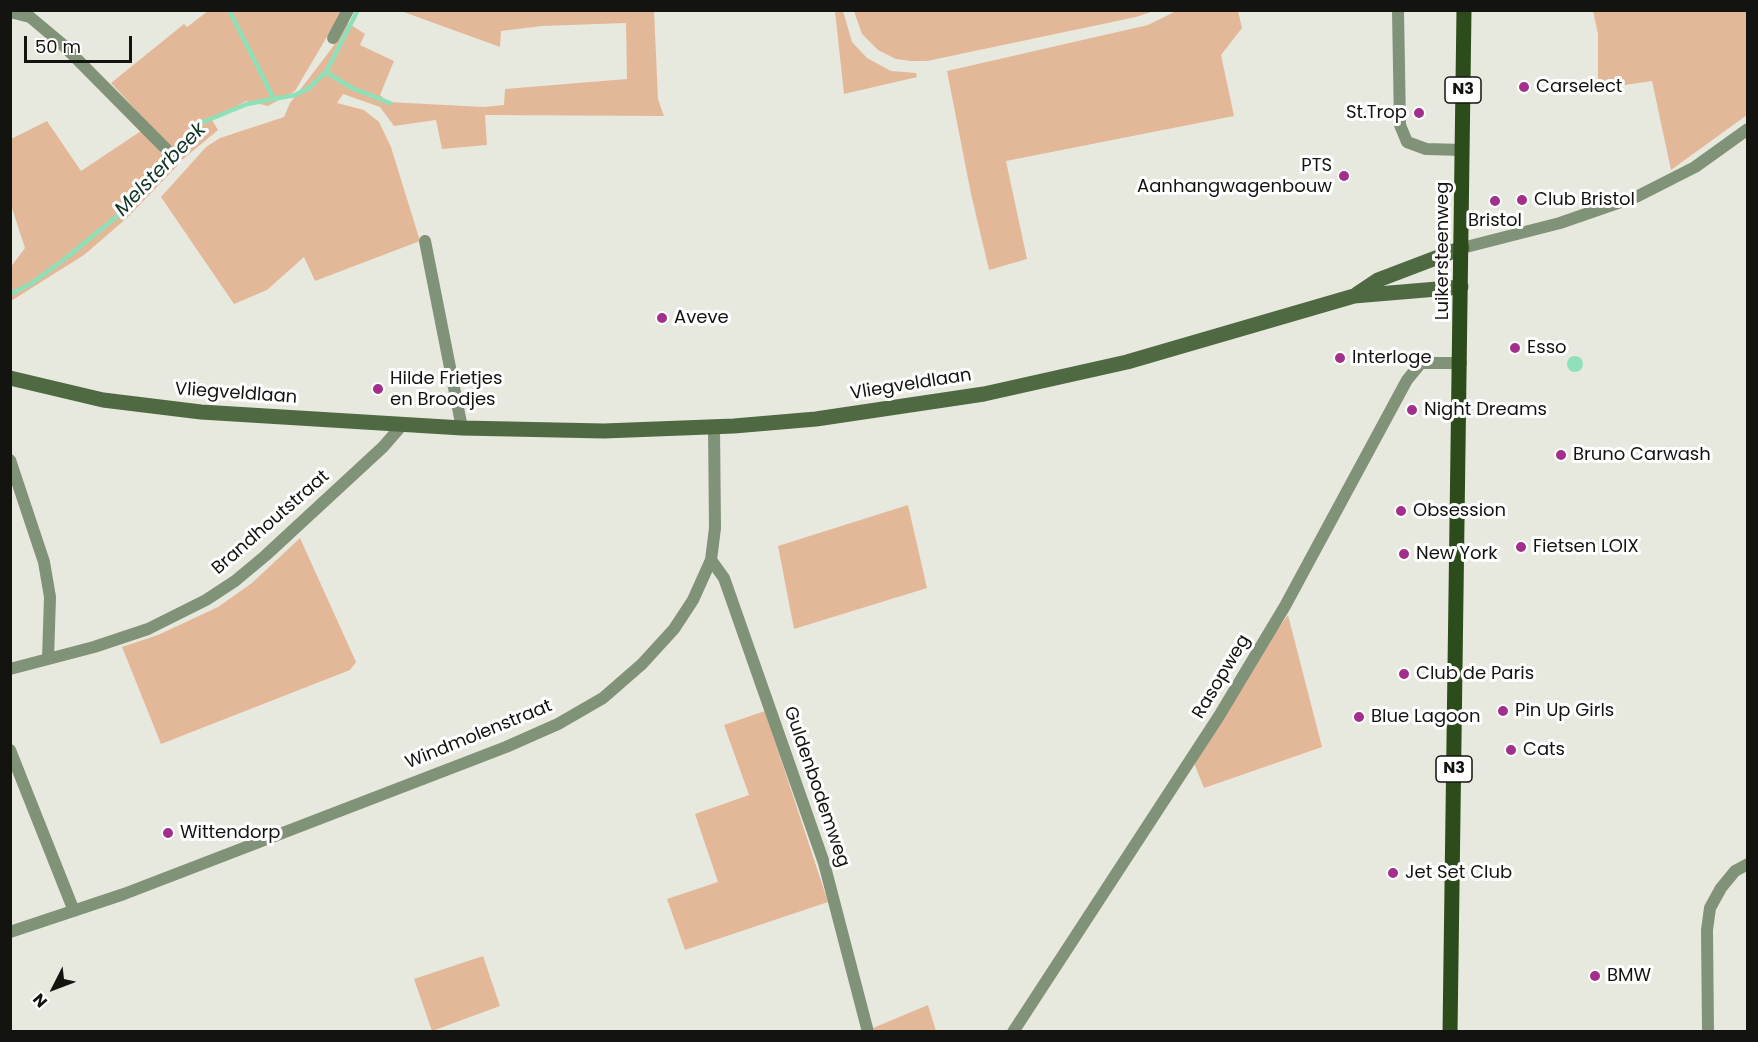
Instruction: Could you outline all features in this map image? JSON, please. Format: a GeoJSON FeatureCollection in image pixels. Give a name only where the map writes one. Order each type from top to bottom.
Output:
{"type":"FeatureCollection","features":[{"type":"Feature","properties":{"kind":"main road","name":"Luikersteenweg"},"geometry":{"type":"LineString","coordinates":[[1450,1032],[1461,363],[1464,10]]}},
{"type":"Feature","properties":{"kind":"main road","name":"Vliegveldlaan"},"geometry":{"type":"LineString","coordinates":[[1354,296],[1378,280],[1462,248]]}},
{"type":"Feature","properties":{"kind":"main road","name":"Vliegveldlaan"},"geometry":{"type":"LineString","coordinates":[[10,378],[64,392],[141,406],[403,424],[462,428],[630,431],[714,426],[816,419],[1007,389],[1127,362],[1354,296],[1461,286]]}},
{"type":"Feature","properties":{"kind":"street"},"geometry":{"type":"LineString","coordinates":[[333,38],[348,10]]}},
{"type":"Feature","properties":{"kind":"street"},"geometry":{"type":"LineString","coordinates":[[1398,10],[1400,125],[1407,142],[1426,149],[1463,150]]}},
{"type":"Feature","properties":{"kind":"street"},"geometry":{"type":"LineString","coordinates":[[10,12],[30,17],[61,43],[170,153]]}},
{"type":"Feature","properties":{"kind":"street"},"geometry":{"type":"LineString","coordinates":[[1462,248],[1560,223],[1638,196],[1695,167],[1748,129]]}},
{"type":"Feature","properties":{"kind":"street"},"geometry":{"type":"LineString","coordinates":[[425,241],[462,428]]}},
{"type":"Feature","properties":{"kind":"street","name":"Rasopweg"},"geometry":{"type":"LineString","coordinates":[[1013,1032],[1220,716],[1285,606],[1407,380],[1421,363],[1461,363]]}},
{"type":"Feature","properties":{"kind":"street","name":"Brandhoutstraat"},"geometry":{"type":"LineString","coordinates":[[10,669],[148,629],[176,617],[235,581],[266,556],[383,447],[403,424]]}},
{"type":"Feature","properties":{"kind":"street","name":"Windmolenstraat"},"geometry":{"type":"LineString","coordinates":[[10,932],[124,894],[558,724],[603,698],[642,664],[674,629],[693,600],[711,560],[715,528],[714,426]]}},
{"type":"Feature","properties":{"kind":"street"},"geometry":{"type":"LineString","coordinates":[[10,460],[44,562],[50,597],[48,659]]}},
{"type":"Feature","properties":{"kind":"street","name":"Guldenbodemweg"},"geometry":{"type":"LineString","coordinates":[[711,560],[724,578],[824,863],[868,1032]]}},
{"type":"Feature","properties":{"kind":"street"},"geometry":{"type":"LineString","coordinates":[[10,750],[74,911]]}},
{"type":"Feature","properties":{"kind":"street"},"geometry":{"type":"LineString","coordinates":[[1708,1032],[1707,930],[1710,908],[1720,888],[1735,872],[1748,864]]}},
{"type":"Feature","properties":{"kind":"shaded area"},"geometry":{"type":"Polygon","coordinates":[[[854,10],[1154,11],[1136,17],[927,61],[911,61],[896,59],[878,50],[862,34],[854,10]]]}},
{"type":"Feature","properties":{"kind":"shaded area"},"geometry":{"type":"Polygon","coordinates":[[[1178,10],[1238,11],[1242,28],[1221,55],[1234,116],[1006,161],[1027,259],[989,270],[971,194],[947,71],[1148,25],[1178,10]]]}},
{"type":"Feature","properties":{"kind":"shaded area"},"geometry":{"type":"Polygon","coordinates":[[[208,11],[342,11],[295,91],[268,106],[246,101],[212,120],[218,130],[182,160],[111,83],[184,24],[187,27],[208,11]]]}},
{"type":"Feature","properties":{"kind":"shaded area"},"geometry":{"type":"Polygon","coordinates":[[[354,11],[348,23],[365,34],[360,45],[394,61],[380,95],[388,102],[484,107],[504,105],[505,89],[627,79],[626,23],[542,26],[501,31],[500,47],[401,11],[654,11],[658,99],[664,116],[485,115],[487,145],[442,149],[436,120],[394,126],[380,107],[343,94],[337,103],[364,110],[379,122],[391,147],[420,241],[315,281],[304,257],[267,290],[234,304],[161,197],[206,147],[220,138],[284,117],[290,103],[332,48],[354,11]]]}},
{"type":"Feature","properties":{"kind":"shaded area"},"geometry":{"type":"Polygon","coordinates":[[[835,11],[843,11],[852,42],[867,58],[891,71],[916,73],[917,77],[844,94],[835,11]]]}},
{"type":"Feature","properties":{"kind":"shaded area"},"geometry":{"type":"Polygon","coordinates":[[[1593,11],[1747,11],[1747,115],[1671,170],[1652,81],[1598,89],[1598,34],[1593,11]]]}},
{"type":"Feature","properties":{"kind":"shaded area"},"geometry":{"type":"Polygon","coordinates":[[[47,121],[81,171],[144,129],[178,165],[128,217],[84,255],[11,301],[10,268],[25,248],[11,205],[11,139],[47,121]]]}},
{"type":"Feature","properties":{"kind":"shaded area"},"geometry":{"type":"Polygon","coordinates":[[[1572,356],[1578,356],[1583,364],[1581,370],[1572,372],[1567,367],[1567,361],[1572,356]]]}},
{"type":"Feature","properties":{"kind":"shaded area"},"geometry":{"type":"Polygon","coordinates":[[[908,505],[927,588],[794,629],[778,546],[908,505]]]}},
{"type":"Feature","properties":{"kind":"shaded area"},"geometry":{"type":"Polygon","coordinates":[[[300,538],[356,662],[350,670],[161,744],[122,647],[158,635],[218,607],[252,583],[300,538]]]}},
{"type":"Feature","properties":{"kind":"shaded area"},"geometry":{"type":"Polygon","coordinates":[[[1288,615],[1322,747],[1204,788],[1194,763],[1260,654],[1288,615]]]}},
{"type":"Feature","properties":{"kind":"shaded area"},"geometry":{"type":"Polygon","coordinates":[[[765,711],[828,902],[685,950],[667,899],[718,882],[695,814],[749,795],[724,725],[765,711]]]}},
{"type":"Feature","properties":{"kind":"shaded area"},"geometry":{"type":"Polygon","coordinates":[[[483,956],[500,1006],[432,1031],[414,979],[483,956]]]}},
{"type":"Feature","properties":{"kind":"shaded area"},"geometry":{"type":"Polygon","coordinates":[[[928,1005],[936,1031],[874,1031],[873,1028],[928,1005]]]}},
{"type":"Feature","properties":{"kind":"waterway"},"geometry":{"type":"LineString","coordinates":[[229,10],[274,99]]}},
{"type":"Feature","properties":{"kind":"waterway","name":"Melsterbeek"},"geometry":{"type":"LineString","coordinates":[[10,294],[32,283],[66,258],[137,200],[201,123],[247,104],[295,95],[309,88],[326,72],[358,10]]}},
{"type":"Feature","properties":{"kind":"waterway"},"geometry":{"type":"LineString","coordinates":[[326,72],[352,88],[390,103]]}},
{"type":"Feature","properties":{"kind":"place","name":"Carselect"},"geometry":{"type":"Point","coordinates":[1524,87]}},
{"type":"Feature","properties":{"kind":"place","name":"St.Trop"},"geometry":{"type":"Point","coordinates":[1419,113]}},
{"type":"Feature","properties":{"kind":"place","name":"PTS Aanhangwagenbouw"},"geometry":{"type":"Point","coordinates":[1344,176]}},
{"type":"Feature","properties":{"kind":"place","name":"Club Bristol"},"geometry":{"type":"Point","coordinates":[1522,200]}},
{"type":"Feature","properties":{"kind":"place","name":"Bristol"},"geometry":{"type":"Point","coordinates":[1495,201]}},
{"type":"Feature","properties":{"kind":"place","name":"Aveve"},"geometry":{"type":"Point","coordinates":[662,318]}},
{"type":"Feature","properties":{"kind":"place","name":"Esso"},"geometry":{"type":"Point","coordinates":[1515,348]}},
{"type":"Feature","properties":{"kind":"place","name":"Interloge"},"geometry":{"type":"Point","coordinates":[1340,358]}},
{"type":"Feature","properties":{"kind":"place","name":"Hilde Frietjes en Broodjes"},"geometry":{"type":"Point","coordinates":[378,389]}},
{"type":"Feature","properties":{"kind":"place","name":"Night Dreams"},"geometry":{"type":"Point","coordinates":[1412,410]}},
{"type":"Feature","properties":{"kind":"place","name":"Bruno Carwash"},"geometry":{"type":"Point","coordinates":[1561,455]}},
{"type":"Feature","properties":{"kind":"place","name":"Obsession"},"geometry":{"type":"Point","coordinates":[1401,511]}},
{"type":"Feature","properties":{"kind":"place","name":"Fietsen LOIX"},"geometry":{"type":"Point","coordinates":[1521,547]}},
{"type":"Feature","properties":{"kind":"place","name":"New York"},"geometry":{"type":"Point","coordinates":[1404,554]}},
{"type":"Feature","properties":{"kind":"place","name":"Club de Paris"},"geometry":{"type":"Point","coordinates":[1404,674]}},
{"type":"Feature","properties":{"kind":"place","name":"Pin Up Girls"},"geometry":{"type":"Point","coordinates":[1503,711]}},
{"type":"Feature","properties":{"kind":"place","name":"Blue Lagoon"},"geometry":{"type":"Point","coordinates":[1359,717]}},
{"type":"Feature","properties":{"kind":"place","name":"Cats"},"geometry":{"type":"Point","coordinates":[1511,750]}},
{"type":"Feature","properties":{"kind":"place","name":"Wittendorp"},"geometry":{"type":"Point","coordinates":[168,833]}},
{"type":"Feature","properties":{"kind":"place","name":"Jet Set Club"},"geometry":{"type":"Point","coordinates":[1393,873]}},
{"type":"Feature","properties":{"kind":"place","name":"BMW"},"geometry":{"type":"Point","coordinates":[1595,976]}}]}
